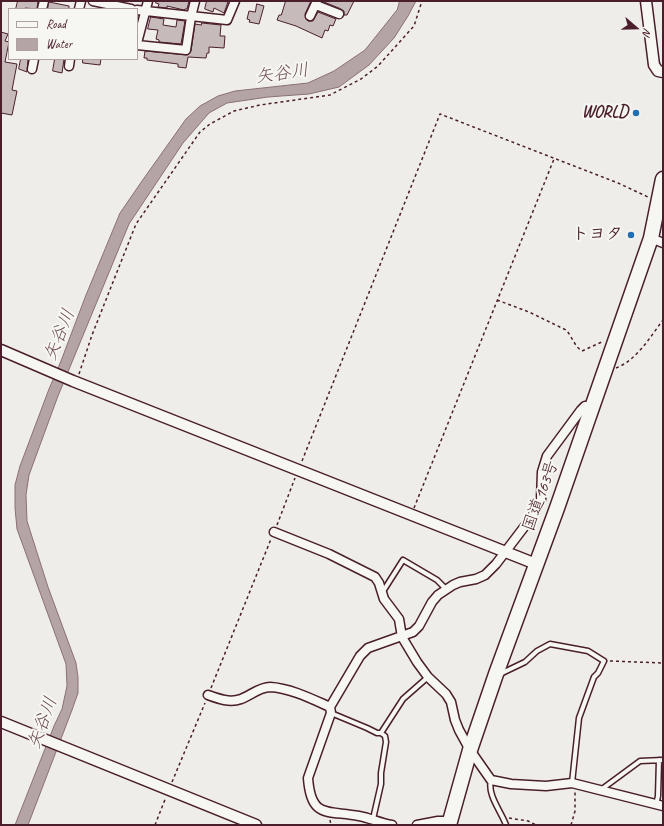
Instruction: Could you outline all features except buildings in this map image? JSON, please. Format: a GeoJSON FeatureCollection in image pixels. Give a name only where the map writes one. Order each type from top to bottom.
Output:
{"type":"FeatureCollection","features":[{"type":"Feature","properties":{"kind":"highway","name":"国道163号"},"geometry":{"type":"LineString","coordinates":[[450,823],[470,750],[496,674],[615,341],[657,240],[659,201],[663,179]]}},
{"type":"Feature","properties":{"kind":"street"},"geometry":{"type":"LineString","coordinates":[[93,1],[126,8]]}},
{"type":"Feature","properties":{"kind":"street"},"geometry":{"type":"LineString","coordinates":[[138,36],[141,11],[148,1]]}},
{"type":"Feature","properties":{"kind":"street"},"geometry":{"type":"LineString","coordinates":[[138,44],[186,50],[194,1]]}},
{"type":"Feature","properties":{"kind":"street"},"geometry":{"type":"LineString","coordinates":[[141,11],[227,20],[235,1]]}},
{"type":"Feature","properties":{"kind":"street"},"geometry":{"type":"LineString","coordinates":[[646,1],[654,65],[658,71],[663,72]]}},
{"type":"Feature","properties":{"kind":"street"},"geometry":{"type":"LineString","coordinates":[[310,16],[317,3],[339,14]]}},
{"type":"Feature","properties":{"kind":"street"},"geometry":{"type":"LineString","coordinates":[[32,69],[34,60]]}},
{"type":"Feature","properties":{"kind":"street"},"geometry":{"type":"LineString","coordinates":[[1,350],[52,372],[536,564]]}},
{"type":"Feature","properties":{"kind":"street"},"geometry":{"type":"LineString","coordinates":[[392,825],[358,816],[328,813],[318,807],[312,800],[308,778],[330,710],[360,656],[368,648],[413,632],[419,626],[432,602],[446,589],[460,582],[476,579],[485,575],[505,552],[534,514],[541,500],[542,472],[547,456],[581,410],[585,406],[592,406]]}},
{"type":"Feature","properties":{"kind":"street"},"geometry":{"type":"LineString","coordinates":[[274,532],[329,554],[375,577],[379,583],[384,599],[399,620],[402,637],[428,677],[446,694],[451,702],[455,720],[470,750],[491,780],[511,784],[546,786],[572,783],[602,789],[628,798],[660,806]]}},
{"type":"Feature","properties":{"kind":"street"},"geometry":{"type":"LineString","coordinates":[[208,695],[224,701],[240,699],[256,691],[270,687],[296,692],[330,710]]}},
{"type":"Feature","properties":{"kind":"street"},"geometry":{"type":"LineString","coordinates":[[1,722],[256,825]]}},
{"type":"Feature","properties":{"kind":"street"},"geometry":{"type":"LineString","coordinates":[[417,825],[438,821],[450,823]]}},
{"type":"Feature","properties":{"kind":"lane"},"geometry":{"type":"LineString","coordinates":[[382,593],[403,560],[437,580],[446,589]]}},
{"type":"Feature","properties":{"kind":"lane"},"geometry":{"type":"LineString","coordinates":[[496,674],[502,674],[525,662],[537,651],[550,644],[588,651],[604,661],[598,673],[594,677],[579,718],[572,783]]}},
{"type":"Feature","properties":{"kind":"lane"},"geometry":{"type":"LineString","coordinates":[[381,733],[403,698],[428,677]]}},
{"type":"Feature","properties":{"kind":"lane"},"geometry":{"type":"LineString","coordinates":[[330,710],[385,736],[386,742],[381,773],[381,784],[373,819]]}},
{"type":"Feature","properties":{"kind":"lane"},"geometry":{"type":"LineString","coordinates":[[602,789],[640,761],[661,760],[659,777],[660,806]]}},
{"type":"Feature","properties":{"kind":"lane"},"geometry":{"type":"LineString","coordinates":[[491,780],[490,791],[506,825]]}},
{"type":"Feature","properties":{"kind":"path"},"geometry":{"type":"LineString","coordinates":[[75,381],[136,224],[200,132],[210,124],[234,111],[260,105],[330,94],[342,90],[361,79],[378,66],[414,26],[422,1]]}},
{"type":"Feature","properties":{"kind":"path"},"geometry":{"type":"LineString","coordinates":[[155,825],[274,532],[440,114],[659,201]]}},
{"type":"Feature","properties":{"kind":"path"},"geometry":{"type":"LineString","coordinates":[[411,515],[554,158]]}},
{"type":"Feature","properties":{"kind":"path"},"geometry":{"type":"LineString","coordinates":[[498,300],[529,312],[566,330],[582,351],[606,340],[610,339],[615,341]]}},
{"type":"Feature","properties":{"kind":"path"},"geometry":{"type":"LineString","coordinates":[[606,368],[614,370],[628,361],[643,346],[663,320]]}},
{"type":"Feature","properties":{"kind":"path"},"geometry":{"type":"LineString","coordinates":[[604,661],[663,663]]}},
{"type":"Feature","properties":{"kind":"path"},"geometry":{"type":"LineString","coordinates":[[571,825],[576,802],[576,792],[572,783]]}},
{"type":"Feature","properties":{"kind":"path"},"geometry":{"type":"LineString","coordinates":[[504,818],[508,817],[528,821],[536,825]]}},
{"type":"Feature","properties":{"kind":"water"},"geometry":{"type":"Polygon","coordinates":[[[400,1],[416,1],[394,38],[369,65],[339,87],[309,94],[268,97],[227,103],[209,113],[183,143],[129,224],[58,396],[29,475],[26,495],[27,521],[48,587],[76,663],[78,693],[28,825],[15,825],[62,709],[67,686],[66,664],[17,529],[15,485],[20,466],[49,389],[120,213],[186,119],[200,106],[218,96],[235,91],[308,83],[334,71],[365,50],[397,10],[400,1]]]}},
{"type":"Feature","properties":{"kind":"place","name":"WORLD"},"geometry":{"type":"Point","coordinates":[636,113]}},
{"type":"Feature","properties":{"kind":"place","name":"トヨタ"},"geometry":{"type":"Point","coordinates":[631,235]}},
{"type":"Feature","properties":{"kind":"water label","name":"矢谷川"},"geometry":{"type":"Point","coordinates":[282,74]}},
{"type":"Feature","properties":{"kind":"water label","name":"矢谷川"},"geometry":{"type":"Point","coordinates":[60,335]}},
{"type":"Feature","properties":{"kind":"water label","name":"矢谷川"},"geometry":{"type":"Point","coordinates":[43,723]}}]}
